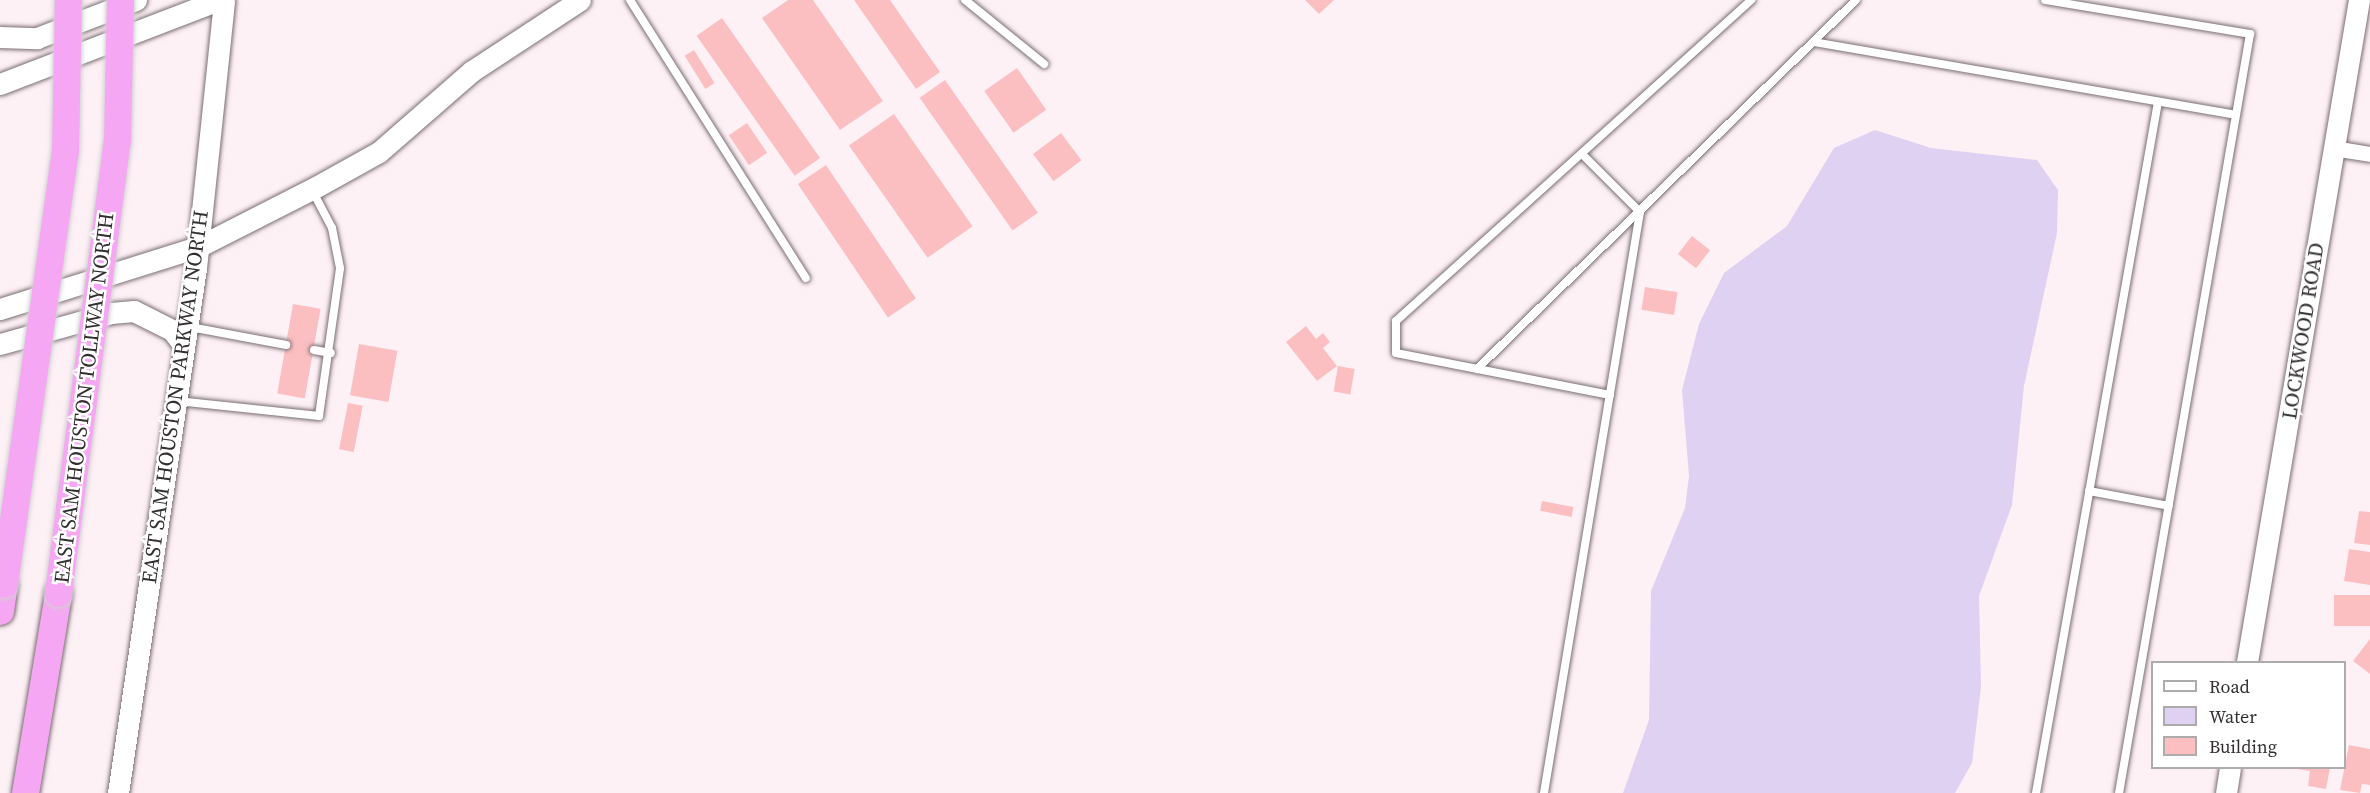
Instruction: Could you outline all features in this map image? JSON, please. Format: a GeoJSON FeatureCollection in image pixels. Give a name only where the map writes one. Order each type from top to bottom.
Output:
{"type":"FeatureCollection","features":[{"type":"Feature","properties":{"kind":"highway"},"geometry":{"type":"LineString","coordinates":[[0,611],[65,151],[68,0]]}},
{"type":"Feature","properties":{"kind":"highway","name":"EAST SAM HOUSTON TOLLWAY NORTH"},"geometry":{"type":"LineString","coordinates":[[25,793],[58,593],[117,141],[120,0]]}},
{"type":"Feature","properties":{"kind":"main road"},"geometry":{"type":"LineString","coordinates":[[0,37],[37,38],[136,0]]}},
{"type":"Feature","properties":{"kind":"main road"},"geometry":{"type":"LineString","coordinates":[[0,84],[219,0]]}},
{"type":"Feature","properties":{"kind":"main road","name":"EAST SAM HOUSTON PARKWAY NORTH"},"geometry":{"type":"LineString","coordinates":[[118,793],[198,247],[224,0]]}},
{"type":"Feature","properties":{"kind":"main road"},"geometry":{"type":"LineString","coordinates":[[0,309],[198,247],[312,189],[379,152],[472,71],[580,0]]}},
{"type":"Feature","properties":{"kind":"main road","name":"LOCKWOOD ROAD"},"geometry":{"type":"LineString","coordinates":[[2247,661],[2359,0]]}},
{"type":"Feature","properties":{"kind":"main road"},"geometry":{"type":"LineString","coordinates":[[0,344],[134,311],[185,335]]}},
{"type":"Feature","properties":{"kind":"main road"},"geometry":{"type":"LineString","coordinates":[[2226,793],[2230,769]]}},
{"type":"Feature","properties":{"kind":"street"},"geometry":{"type":"LineString","coordinates":[[2333,148],[2370,154]]}},
{"type":"Feature","properties":{"kind":"lane"},"geometry":{"type":"LineString","coordinates":[[630,0],[806,278]]}},
{"type":"Feature","properties":{"kind":"lane"},"geometry":{"type":"LineString","coordinates":[[965,0],[1044,64]]}},
{"type":"Feature","properties":{"kind":"lane"},"geometry":{"type":"LineString","coordinates":[[1610,395],[1396,353],[1396,321],[1751,0]]}},
{"type":"Feature","properties":{"kind":"lane"},"geometry":{"type":"LineString","coordinates":[[1477,369],[1856,0]]}},
{"type":"Feature","properties":{"kind":"lane"},"geometry":{"type":"LineString","coordinates":[[2045,0],[2250,34],[2119,793]]}},
{"type":"Feature","properties":{"kind":"lane"},"geometry":{"type":"LineString","coordinates":[[1814,42],[2236,115]]}},
{"type":"Feature","properties":{"kind":"lane"},"geometry":{"type":"LineString","coordinates":[[2036,793],[2158,102]]}},
{"type":"Feature","properties":{"kind":"lane"},"geometry":{"type":"LineString","coordinates":[[1582,154],[1640,212]]}},
{"type":"Feature","properties":{"kind":"lane"},"geometry":{"type":"LineString","coordinates":[[175,401],[319,416],[331,353],[340,268],[332,228],[312,189]]}},
{"type":"Feature","properties":{"kind":"lane"},"geometry":{"type":"LineString","coordinates":[[1544,793],[1640,212]]}},
{"type":"Feature","properties":{"kind":"lane"},"geometry":{"type":"LineString","coordinates":[[185,335],[286,345]]}},
{"type":"Feature","properties":{"kind":"lane"},"geometry":{"type":"LineString","coordinates":[[314,350],[331,353]]}},
{"type":"Feature","properties":{"kind":"lane"},"geometry":{"type":"LineString","coordinates":[[2090,491],[2169,506]]}},
{"type":"Feature","properties":{"kind":"water"},"geometry":{"type":"Polygon","coordinates":[[[1875,130],[1931,148],[2037,160],[2058,190],[2057,233],[2024,386],[2012,505],[1979,596],[1981,687],[1972,763],[1955,793],[1623,793],[1649,720],[1651,591],[1685,508],[1689,476],[1682,390],[1699,324],[1724,273],[1787,226],[1834,148],[1875,130]]]}},
{"type":"Feature","properties":{"kind":"building"},"geometry":{"type":"Polygon","coordinates":[[[788,0],[813,0],[883,101],[840,130],[762,18],[788,0]]]}},
{"type":"Feature","properties":{"kind":"building"},"geometry":{"type":"Polygon","coordinates":[[[854,0],[890,0],[940,72],[916,89],[854,0]]]}},
{"type":"Feature","properties":{"kind":"building"},"geometry":{"type":"Polygon","coordinates":[[[1305,0],[1334,0],[1319,14],[1305,0]]]}},
{"type":"Feature","properties":{"kind":"building"},"geometry":{"type":"Polygon","coordinates":[[[722,18],[820,158],[795,176],[697,36],[722,18]]]}},
{"type":"Feature","properties":{"kind":"building"},"geometry":{"type":"Polygon","coordinates":[[[694,50],[715,83],[705,89],[685,56],[694,50]]]}},
{"type":"Feature","properties":{"kind":"building"},"geometry":{"type":"Polygon","coordinates":[[[1017,68],[1046,110],[1013,133],[984,91],[1017,68]]]}},
{"type":"Feature","properties":{"kind":"building"},"geometry":{"type":"Polygon","coordinates":[[[945,80],[1038,213],[1013,230],[920,98],[945,80]]]}},
{"type":"Feature","properties":{"kind":"building"},"geometry":{"type":"Polygon","coordinates":[[[894,114],[973,226],[928,258],[849,146],[894,114]]]}},
{"type":"Feature","properties":{"kind":"building"},"geometry":{"type":"Polygon","coordinates":[[[747,123],[767,153],[749,165],[729,135],[747,123]]]}},
{"type":"Feature","properties":{"kind":"building"},"geometry":{"type":"Polygon","coordinates":[[[1061,133],[1081,160],[1054,181],[1033,154],[1061,133]]]}},
{"type":"Feature","properties":{"kind":"building"},"geometry":{"type":"Polygon","coordinates":[[[826,165],[916,298],[888,317],[798,184],[826,165]]]}},
{"type":"Feature","properties":{"kind":"building"},"geometry":{"type":"Polygon","coordinates":[[[1692,236],[1710,250],[1696,268],[1678,254],[1692,236]]]}},
{"type":"Feature","properties":{"kind":"building"},"geometry":{"type":"Polygon","coordinates":[[[1645,287],[1678,292],[1674,315],[1641,310],[1645,287]]]}},
{"type":"Feature","properties":{"kind":"building"},"geometry":{"type":"Polygon","coordinates":[[[293,304],[321,309],[305,398],[277,394],[293,304]]]}},
{"type":"Feature","properties":{"kind":"building"},"geometry":{"type":"Polygon","coordinates":[[[1306,326],[1316,339],[1323,333],[1330,342],[1323,348],[1337,366],[1317,381],[1286,342],[1306,326]]]}},
{"type":"Feature","properties":{"kind":"building"},"geometry":{"type":"Polygon","coordinates":[[[359,344],[397,351],[388,402],[350,395],[359,344]]]}},
{"type":"Feature","properties":{"kind":"building"},"geometry":{"type":"Polygon","coordinates":[[[1338,366],[1355,369],[1350,395],[1333,392],[1338,366]]]}},
{"type":"Feature","properties":{"kind":"building"},"geometry":{"type":"Polygon","coordinates":[[[348,403],[363,406],[354,452],[339,449],[348,403]]]}},
{"type":"Feature","properties":{"kind":"building"},"geometry":{"type":"Polygon","coordinates":[[[1542,501],[1573,507],[1572,517],[1540,511],[1542,501]]]}},
{"type":"Feature","properties":{"kind":"building"},"geometry":{"type":"Polygon","coordinates":[[[2359,511],[2370,512],[2370,545],[2354,543],[2359,511]]]}},
{"type":"Feature","properties":{"kind":"building"},"geometry":{"type":"Polygon","coordinates":[[[2349,549],[2370,552],[2370,585],[2344,581],[2349,549]]]}},
{"type":"Feature","properties":{"kind":"building"},"geometry":{"type":"Polygon","coordinates":[[[2334,595],[2370,595],[2370,626],[2334,626],[2334,595]]]}},
{"type":"Feature","properties":{"kind":"building"},"geometry":{"type":"Polygon","coordinates":[[[2370,639],[2370,674],[2353,661],[2370,639]]]}},
{"type":"Feature","properties":{"kind":"building"},"geometry":{"type":"Polygon","coordinates":[[[2349,745],[2370,749],[2370,785],[2362,784],[2360,793],[2340,790],[2349,745]]]}},
{"type":"Feature","properties":{"kind":"building"},"geometry":{"type":"Polygon","coordinates":[[[2296,769],[2330,769],[2326,789],[2308,786],[2310,771],[2296,769]]]}}]}
